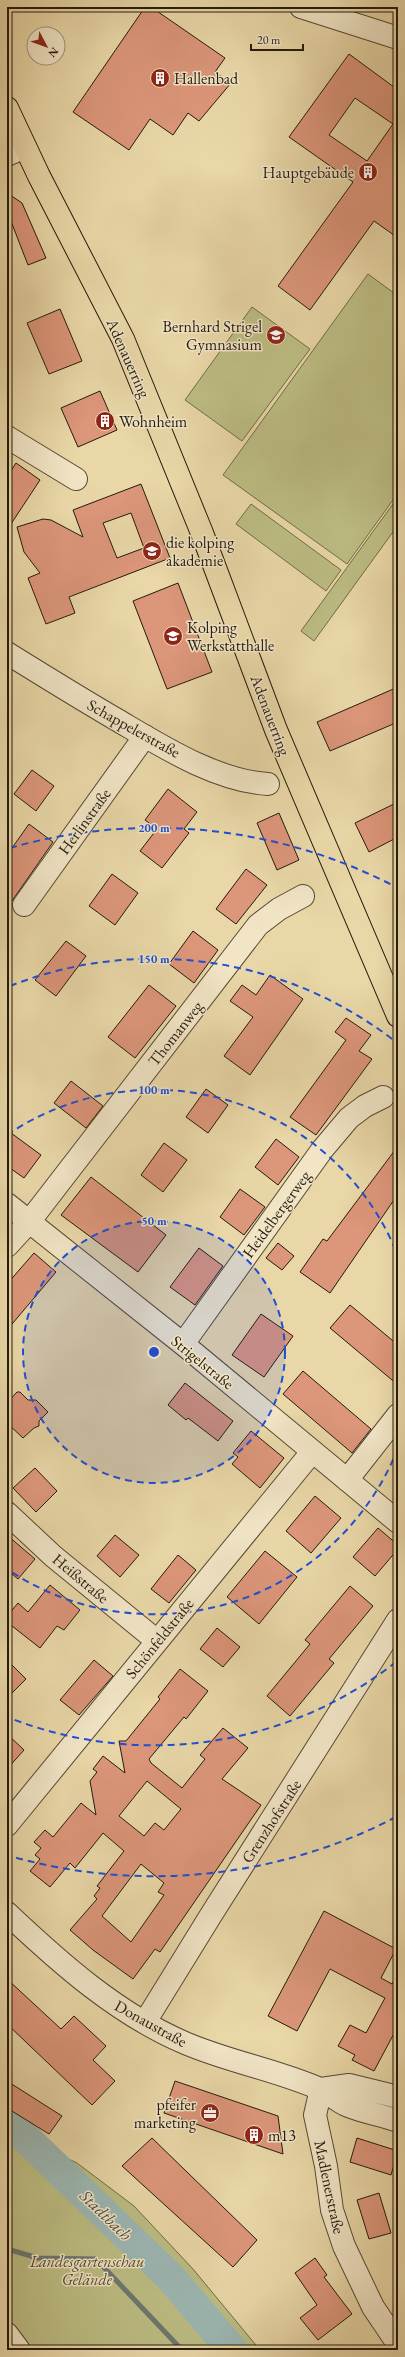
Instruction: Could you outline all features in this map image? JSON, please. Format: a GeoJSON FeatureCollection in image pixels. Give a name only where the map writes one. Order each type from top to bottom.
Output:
{"type":"FeatureCollection","features":[{"type":"Feature","properties":{"kind":"main road","name":"Adenauerring"},"geometry":{"type":"LineString","coordinates":[[7,108],[16,151],[123,339],[202,533],[276,730],[398,1016]]}},
{"type":"Feature","properties":{"kind":"street"},"geometry":{"type":"LineString","coordinates":[[301,7],[398,38]]}},
{"type":"Feature","properties":{"kind":"street"},"geometry":{"type":"LineString","coordinates":[[7,437],[76,479]]}},
{"type":"Feature","properties":{"kind":"street","name":"Schappelerstraße"},"geometry":{"type":"LineString","coordinates":[[7,653],[145,736],[225,775],[239,780],[268,784]]}},
{"type":"Feature","properties":{"kind":"street","name":"Herlinstraße"},"geometry":{"type":"LineString","coordinates":[[24,905],[145,736]]}},
{"type":"Feature","properties":{"kind":"street","name":"Thomanweg"},"geometry":{"type":"LineString","coordinates":[[7,1246],[29,1222],[258,925],[279,909],[304,896]]}},
{"type":"Feature","properties":{"kind":"street","name":"Heidelbergerweg"},"geometry":{"type":"LineString","coordinates":[[183,1344],[322,1150],[349,1118],[365,1106],[383,1097]]}},
{"type":"Feature","properties":{"kind":"street","name":"Strigelstraße"},"geometry":{"type":"LineString","coordinates":[[7,1204],[183,1344],[398,1522]]}},
{"type":"Feature","properties":{"kind":"street"},"geometry":{"type":"LineString","coordinates":[[347,1480],[398,1415]]}},
{"type":"Feature","properties":{"kind":"street","name":"Schönfeldstraße"},"geometry":{"type":"LineString","coordinates":[[7,1825],[312,1452]]}},
{"type":"Feature","properties":{"kind":"street","name":"Heißstraße"},"geometry":{"type":"LineString","coordinates":[[7,1513],[53,1556],[157,1641]]}},
{"type":"Feature","properties":{"kind":"street","name":"Grenzhofstraße"},"geometry":{"type":"LineString","coordinates":[[145,2022],[398,1620]]}},
{"type":"Feature","properties":{"kind":"street","name":"Donaustraße"},"geometry":{"type":"LineString","coordinates":[[7,1913],[47,1950],[92,1987],[145,2022],[183,2042],[215,2055],[321,2089],[345,2104],[398,2121]]}},
{"type":"Feature","properties":{"kind":"street","name":"Donaustraße"},"geometry":{"type":"LineString","coordinates":[[321,2089],[348,2085],[398,2097]]}},
{"type":"Feature","properties":{"kind":"street","name":"Madlenerstraße"},"geometry":{"type":"LineString","coordinates":[[321,2089],[315,2115],[326,2166],[332,2210],[344,2246],[372,2307],[398,2344]]}},
{"type":"Feature","properties":{"kind":"street"},"geometry":{"type":"LineString","coordinates":[[7,2334],[19,2350]]}},
{"type":"Feature","properties":{"kind":"green space"},"geometry":{"type":"Polygon","coordinates":[[[368,274],[398,296],[398,493],[347,564],[223,475],[368,274]]]}},
{"type":"Feature","properties":{"kind":"green space"},"geometry":{"type":"Polygon","coordinates":[[[252,307],[310,349],[242,441],[185,400],[252,307]]]}},
{"type":"Feature","properties":{"kind":"green space"},"geometry":{"type":"Polygon","coordinates":[[[398,497],[398,525],[314,641],[301,631],[398,497]]]}},
{"type":"Feature","properties":{"kind":"green space"},"geometry":{"type":"Polygon","coordinates":[[[251,504],[341,570],[326,591],[236,524],[251,504]]]}},
{"type":"Feature","properties":{"kind":"green space","name":"Landesgartenschau Gelände"},"geometry":{"type":"Polygon","coordinates":[[[7,2113],[52,2151],[77,2163],[134,2206],[193,2269],[260,2350],[30,2350],[7,2321],[7,2113]]]}},
{"type":"Feature","properties":{"kind":"building","name":"Hallenbad"},"geometry":{"type":"Polygon","coordinates":[[[145,7],[151,7],[225,58],[215,72],[231,83],[199,121],[188,113],[173,135],[150,119],[129,150],[73,112],[145,7]]]}},
{"type":"Feature","properties":{"kind":"building","name":"Hauptgebäude"},"geometry":{"type":"Polygon","coordinates":[[[349,54],[398,90],[398,238],[374,221],[310,310],[278,286],[353,182],[289,137],[349,54]],[[355,98],[329,135],[367,161],[393,124],[355,98]]]}},
{"type":"Feature","properties":{"kind":"building"},"geometry":{"type":"Polygon","coordinates":[[[7,193],[22,203],[46,258],[28,265],[7,211],[7,193]]]}},
{"type":"Feature","properties":{"kind":"building"},"geometry":{"type":"Polygon","coordinates":[[[60,309],[82,361],[49,374],[27,323],[60,309]]]}},
{"type":"Feature","properties":{"kind":"building","name":"Wohnheim"},"geometry":{"type":"Polygon","coordinates":[[[100,391],[117,430],[78,447],[61,408],[100,391]]]}},
{"type":"Feature","properties":{"kind":"building"},"geometry":{"type":"Polygon","coordinates":[[[16,463],[40,480],[7,530],[7,477],[16,463]]]}},
{"type":"Feature","properties":{"kind":"building","name":"die kolping akademie"},"geometry":{"type":"Polygon","coordinates":[[[141,484],[170,558],[69,597],[75,613],[46,624],[28,578],[40,573],[24,552],[17,527],[43,519],[51,520],[83,537],[73,510],[141,484]],[[131,513],[103,523],[117,558],[144,548],[131,513]]]}},
{"type":"Feature","properties":{"kind":"building","name":"Kolping Werkstatthalle"},"geometry":{"type":"Polygon","coordinates":[[[178,583],[212,672],[167,689],[133,601],[178,583]]]}},
{"type":"Feature","properties":{"kind":"building"},"geometry":{"type":"Polygon","coordinates":[[[398,687],[398,722],[330,751],[317,722],[398,687]]]}},
{"type":"Feature","properties":{"kind":"building"},"geometry":{"type":"Polygon","coordinates":[[[32,770],[54,786],[36,811],[14,794],[32,770]]]}},
{"type":"Feature","properties":{"kind":"building"},"geometry":{"type":"Polygon","coordinates":[[[168,789],[197,812],[184,829],[189,833],[162,868],[140,851],[157,829],[145,820],[168,789]]]}},
{"type":"Feature","properties":{"kind":"building"},"geometry":{"type":"Polygon","coordinates":[[[398,802],[398,837],[369,852],[355,823],[398,802]]]}},
{"type":"Feature","properties":{"kind":"building"},"geometry":{"type":"Polygon","coordinates":[[[279,813],[299,860],[277,870],[257,823],[279,813]]]}},
{"type":"Feature","properties":{"kind":"building"},"geometry":{"type":"Polygon","coordinates":[[[29,824],[53,842],[7,908],[7,855],[29,824]]]}},
{"type":"Feature","properties":{"kind":"building"},"geometry":{"type":"Polygon","coordinates":[[[246,869],[267,885],[236,924],[216,909],[246,869]]]}},
{"type":"Feature","properties":{"kind":"building"},"geometry":{"type":"Polygon","coordinates":[[[112,874],[138,893],[115,925],[89,906],[112,874]]]}},
{"type":"Feature","properties":{"kind":"building"},"geometry":{"type":"Polygon","coordinates":[[[193,931],[218,950],[194,983],[169,964],[193,931]]]}},
{"type":"Feature","properties":{"kind":"building"},"geometry":{"type":"Polygon","coordinates":[[[66,941],[86,956],[56,996],[35,980],[66,941]]]}},
{"type":"Feature","properties":{"kind":"building"},"geometry":{"type":"Polygon","coordinates":[[[270,975],[303,999],[250,1075],[224,1056],[253,1017],[230,1001],[242,985],[256,995],[270,975]]]}},
{"type":"Feature","properties":{"kind":"building"},"geometry":{"type":"Polygon","coordinates":[[[149,985],[176,1006],[135,1058],[108,1037],[149,985]]]}},
{"type":"Feature","properties":{"kind":"building"},"geometry":{"type":"Polygon","coordinates":[[[346,1018],[371,1035],[359,1051],[372,1059],[316,1135],[290,1117],[346,1040],[335,1032],[346,1018]]]}},
{"type":"Feature","properties":{"kind":"building"},"geometry":{"type":"Polygon","coordinates":[[[71,1081],[103,1106],[86,1128],[54,1103],[71,1081]]]}},
{"type":"Feature","properties":{"kind":"building"},"geometry":{"type":"Polygon","coordinates":[[[206,1089],[228,1105],[208,1133],[186,1117],[206,1089]]]}},
{"type":"Feature","properties":{"kind":"building"},"geometry":{"type":"Polygon","coordinates":[[[7,1130],[41,1155],[24,1178],[7,1166],[7,1130]]]}},
{"type":"Feature","properties":{"kind":"building"},"geometry":{"type":"Polygon","coordinates":[[[276,1139],[299,1157],[278,1185],[255,1167],[276,1139]]]}},
{"type":"Feature","properties":{"kind":"building"},"geometry":{"type":"Polygon","coordinates":[[[164,1143],[187,1160],[163,1192],[141,1175],[164,1143]]]}},
{"type":"Feature","properties":{"kind":"building"},"geometry":{"type":"Polygon","coordinates":[[[398,1146],[398,1194],[330,1293],[300,1272],[323,1239],[327,1241],[398,1146]]]}},
{"type":"Feature","properties":{"kind":"building"},"geometry":{"type":"Polygon","coordinates":[[[91,1177],[166,1235],[138,1272],[61,1215],[91,1177]]]}},
{"type":"Feature","properties":{"kind":"building"},"geometry":{"type":"Polygon","coordinates":[[[240,1189],[265,1207],[244,1235],[220,1217],[240,1189]]]}},
{"type":"Feature","properties":{"kind":"building"},"geometry":{"type":"Polygon","coordinates":[[[278,1243],[294,1256],[282,1270],[266,1258],[278,1243]]]}},
{"type":"Feature","properties":{"kind":"building"},"geometry":{"type":"Polygon","coordinates":[[[199,1248],[223,1266],[195,1305],[170,1287],[199,1248]]]}},
{"type":"Feature","properties":{"kind":"building"},"geometry":{"type":"Polygon","coordinates":[[[34,1253],[56,1272],[7,1330],[7,1284],[34,1253]]]}},
{"type":"Feature","properties":{"kind":"building"},"geometry":{"type":"Polygon","coordinates":[[[350,1305],[398,1345],[398,1385],[330,1328],[350,1305]]]}},
{"type":"Feature","properties":{"kind":"building"},"geometry":{"type":"Polygon","coordinates":[[[261,1314],[293,1336],[264,1377],[232,1355],[261,1314]]]}},
{"type":"Feature","properties":{"kind":"building"},"geometry":{"type":"Polygon","coordinates":[[[303,1371],[371,1429],[352,1453],[283,1394],[303,1371]]]}},
{"type":"Feature","properties":{"kind":"building"},"geometry":{"type":"Polygon","coordinates":[[[185,1383],[233,1421],[218,1441],[188,1418],[186,1420],[168,1405],[185,1383]]]}},
{"type":"Feature","properties":{"kind":"building"},"geometry":{"type":"Polygon","coordinates":[[[17,1392],[20,1392],[28,1400],[36,1400],[48,1412],[39,1421],[39,1426],[34,1428],[23,1438],[7,1423],[7,1403],[17,1392]]]}},
{"type":"Feature","properties":{"kind":"building"},"geometry":{"type":"Polygon","coordinates":[[[251,1431],[284,1458],[260,1488],[232,1464],[238,1457],[233,1453],[251,1431]]]}},
{"type":"Feature","properties":{"kind":"building"},"geometry":{"type":"Polygon","coordinates":[[[35,1468],[57,1491],[36,1512],[13,1488],[35,1468]]]}},
{"type":"Feature","properties":{"kind":"building"},"geometry":{"type":"Polygon","coordinates":[[[315,1496],[341,1518],[311,1553],[286,1531],[315,1496]]]}},
{"type":"Feature","properties":{"kind":"building"},"geometry":{"type":"Polygon","coordinates":[[[378,1528],[398,1545],[398,1549],[375,1576],[353,1557],[378,1528]]]}},
{"type":"Feature","properties":{"kind":"building"},"geometry":{"type":"Polygon","coordinates":[[[7,1535],[35,1559],[18,1579],[7,1570],[7,1535]]]}},
{"type":"Feature","properties":{"kind":"building"},"geometry":{"type":"Polygon","coordinates":[[[115,1535],[139,1555],[120,1577],[97,1556],[115,1535]]]}},
{"type":"Feature","properties":{"kind":"building"},"geometry":{"type":"Polygon","coordinates":[[[265,1551],[297,1577],[259,1624],[227,1597],[265,1551]]]}},
{"type":"Feature","properties":{"kind":"building"},"geometry":{"type":"Polygon","coordinates":[[[178,1555],[196,1570],[169,1603],[151,1589],[178,1555]]]}},
{"type":"Feature","properties":{"kind":"building"},"geometry":{"type":"Polygon","coordinates":[[[50,1585],[80,1610],[64,1630],[57,1626],[40,1648],[7,1622],[7,1616],[18,1603],[28,1612],[50,1585]]]}},
{"type":"Feature","properties":{"kind":"building"},"geometry":{"type":"Polygon","coordinates":[[[350,1586],[373,1606],[329,1659],[334,1663],[290,1716],[267,1696],[310,1644],[305,1640],[350,1586]]]}},
{"type":"Feature","properties":{"kind":"building"},"geometry":{"type":"Polygon","coordinates":[[[217,1628],[240,1647],[223,1667],[200,1649],[217,1628]]]}},
{"type":"Feature","properties":{"kind":"building"},"geometry":{"type":"Polygon","coordinates":[[[7,1660],[26,1679],[7,1698],[7,1660]]]}},
{"type":"Feature","properties":{"kind":"building"},"geometry":{"type":"Polygon","coordinates":[[[94,1660],[113,1676],[79,1715],[60,1700],[94,1660]]]}},
{"type":"Feature","properties":{"kind":"building"},"geometry":{"type":"Polygon","coordinates":[[[180,1669],[208,1691],[186,1719],[184,1717],[149,1759],[151,1763],[182,1788],[205,1759],[200,1755],[223,1728],[248,1748],[222,1779],[261,1805],[160,1952],[155,1949],[133,1979],[93,1950],[70,1930],[97,1899],[94,1896],[100,1888],[97,1886],[124,1851],[103,1833],[75,1868],[70,1863],[50,1887],[30,1871],[40,1859],[35,1855],[41,1848],[34,1842],[45,1830],[53,1837],[81,1803],[96,1815],[90,1781],[97,1772],[93,1769],[103,1756],[125,1773],[119,1741],[126,1741],[160,1699],[158,1697],[180,1669]],[[147,1781],[119,1816],[144,1836],[155,1823],[164,1830],[181,1809],[147,1781]],[[141,1864],[102,1916],[131,1942],[164,1895],[158,1892],[164,1883],[141,1864]]]}},
{"type":"Feature","properties":{"kind":"building"},"geometry":{"type":"Polygon","coordinates":[[[7,1734],[24,1750],[7,1769],[7,1734]]]}},
{"type":"Feature","properties":{"kind":"building"},"geometry":{"type":"Polygon","coordinates":[[[324,1911],[396,1949],[381,1978],[392,1984],[398,1973],[398,2026],[374,2071],[352,2060],[355,2055],[338,2046],[350,2025],[366,2033],[385,1998],[330,1969],[297,2031],[268,2016],[324,1911]]]}},
{"type":"Feature","properties":{"kind":"building"},"geometry":{"type":"Polygon","coordinates":[[[7,1979],[61,2029],[74,2016],[106,2046],[93,2060],[115,2081],[92,2105],[7,2024],[7,1979]]]}},
{"type":"Feature","properties":{"kind":"building"},"geometry":{"type":"Polygon","coordinates":[[[7,2081],[62,2116],[49,2134],[7,2108],[7,2081]]]}},
{"type":"Feature","properties":{"kind":"building","name":"m13"},"geometry":{"type":"Polygon","coordinates":[[[175,2081],[278,2116],[283,2154],[164,2113],[175,2081]]]}},
{"type":"Feature","properties":{"kind":"building"},"geometry":{"type":"Polygon","coordinates":[[[152,2138],[257,2240],[233,2267],[122,2166],[152,2138]]]}},
{"type":"Feature","properties":{"kind":"building"},"geometry":{"type":"Polygon","coordinates":[[[357,2138],[398,2151],[391,2175],[350,2162],[357,2138]]]}},
{"type":"Feature","properties":{"kind":"building"},"geometry":{"type":"Polygon","coordinates":[[[379,2193],[391,2233],[369,2239],[357,2200],[379,2193]]]}},
{"type":"Feature","properties":{"kind":"building"},"geometry":{"type":"Polygon","coordinates":[[[315,2258],[327,2275],[324,2277],[352,2314],[318,2340],[300,2318],[317,2305],[295,2273],[315,2258]]]}},
{"type":"Feature","properties":{"kind":"waterway","name":"Stadtbach"},"geometry":{"type":"LineString","coordinates":[[7,2120],[171,2278],[232,2350]]}},
{"type":"Feature","properties":{"kind":"waterway"},"geometry":{"type":"LineString","coordinates":[[7,2249],[38,2258],[96,2259],[182,2350]]}},
{"type":"Feature","properties":{"kind":"place","name":"Hallenbad"},"geometry":{"type":"Point","coordinates":[160,78]}},
{"type":"Feature","properties":{"kind":"place","name":"Hauptgebäude"},"geometry":{"type":"Point","coordinates":[368,172]}},
{"type":"Feature","properties":{"kind":"place","name":"Bernhard Strigel Gymnasium"},"geometry":{"type":"Point","coordinates":[276,335]}},
{"type":"Feature","properties":{"kind":"place","name":"Wohnheim"},"geometry":{"type":"Point","coordinates":[105,421]}},
{"type":"Feature","properties":{"kind":"place","name":"die kolping akademie"},"geometry":{"type":"Point","coordinates":[152,551]}},
{"type":"Feature","properties":{"kind":"place","name":"Kolping Werkstatthalle"},"geometry":{"type":"Point","coordinates":[173,636]}},
{"type":"Feature","properties":{"kind":"place","name":"pfeifer marketing"},"geometry":{"type":"Point","coordinates":[210,2113]}},
{"type":"Feature","properties":{"kind":"place","name":"m13"},"geometry":{"type":"Point","coordinates":[254,2135]}}]}
